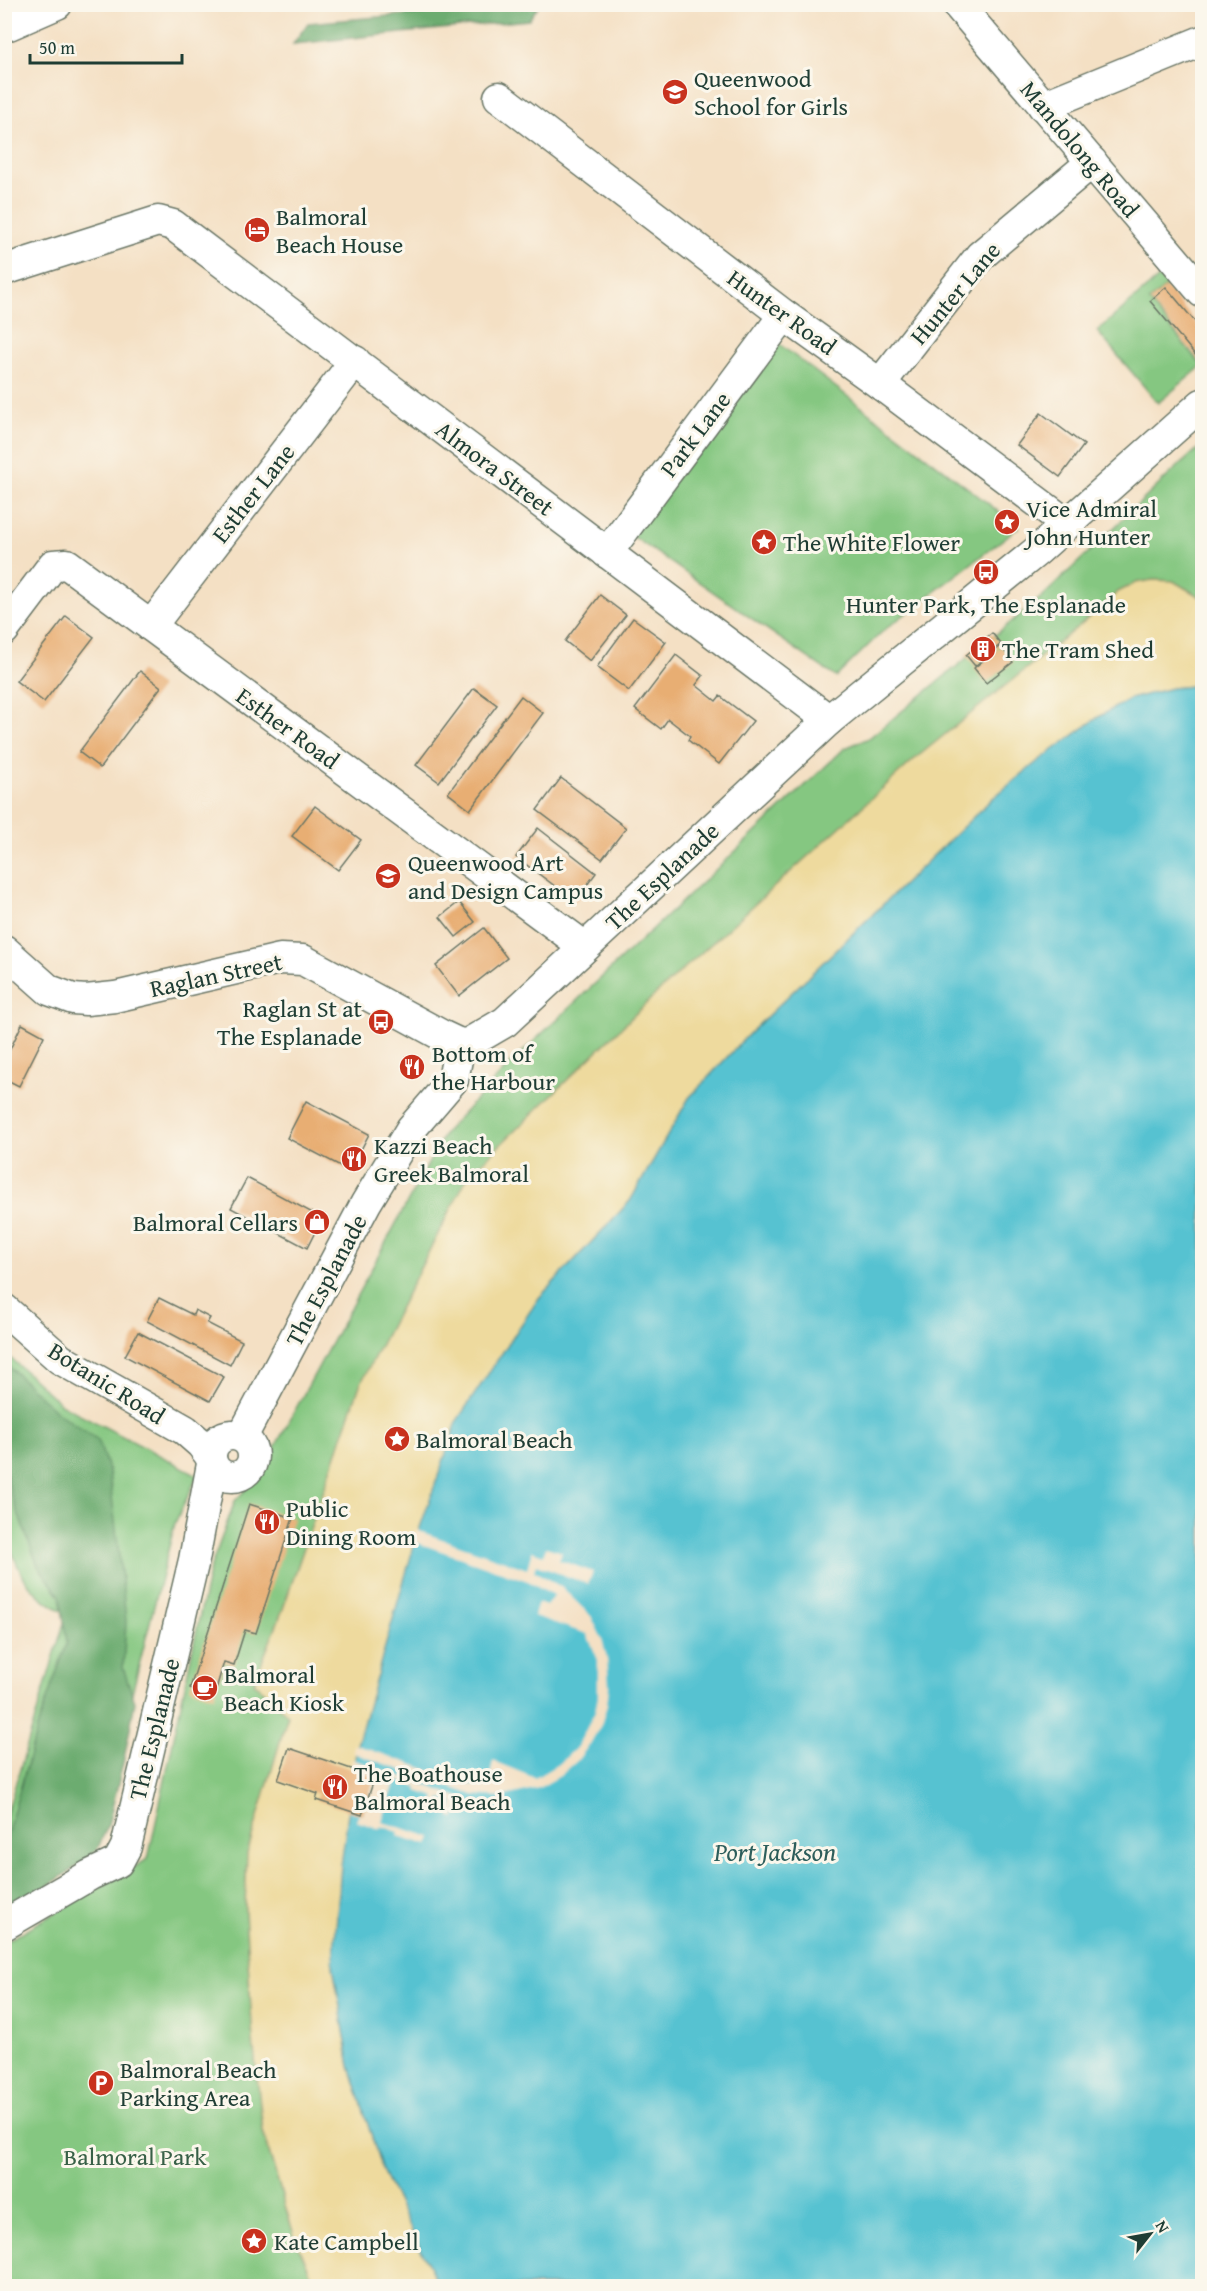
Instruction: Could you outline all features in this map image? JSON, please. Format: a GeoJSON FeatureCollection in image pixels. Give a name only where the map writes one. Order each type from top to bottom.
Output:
{"type":"FeatureCollection","features":[{"type":"Feature","properties":{"kind":"street"},"geometry":{"type":"LineString","coordinates":[[9,25],[57,4]]}},
{"type":"Feature","properties":{"kind":"street","name":"Mandolong Road"},"geometry":{"type":"LineString","coordinates":[[957,4],[1203,292]]}},
{"type":"Feature","properties":{"kind":"street"},"geometry":{"type":"LineString","coordinates":[[1043,106],[1203,41]]}},
{"type":"Feature","properties":{"kind":"street","name":"Hunter Road"},"geometry":{"type":"LineString","coordinates":[[499,98],[784,315],[880,384],[1066,525]]}},
{"type":"Feature","properties":{"kind":"street","name":"Hunter Lane"},"geometry":{"type":"LineString","coordinates":[[880,384],[980,256],[1092,162]]}},
{"type":"Feature","properties":{"kind":"street","name":"Almora Street"},"geometry":{"type":"LineString","coordinates":[[4,270],[159,221],[173,225],[829,720]]}},
{"type":"Feature","properties":{"kind":"street","name":"Park Lane"},"geometry":{"type":"LineString","coordinates":[[607,553],[784,315]]}},
{"type":"Feature","properties":{"kind":"street","name":"Esther Lane"},"geometry":{"type":"LineString","coordinates":[[151,626],[355,361]]}},
{"type":"Feature","properties":{"kind":"street","name":"The Esplanade"},"geometry":{"type":"LineString","coordinates":[[4,1925],[90,1875],[118,1862],[126,1847],[194,1560],[224,1455],[366,1203],[411,1129],[453,1080],[460,1044],[469,1043],[505,1022],[829,720],[995,586],[1203,404]]}},
{"type":"Feature","properties":{"kind":"street","name":"Esther Road"},"geometry":{"type":"LineString","coordinates":[[4,630],[53,565],[67,564],[585,947]]}},
{"type":"Feature","properties":{"kind":"street","name":"Raglan Street"},"geometry":{"type":"LineString","coordinates":[[4,950],[49,990],[73,999],[86,1000],[115,996],[280,959],[303,960],[460,1044]]}},
{"type":"Feature","properties":{"kind":"street","name":"Botanic Road"},"geometry":{"type":"LineString","coordinates":[[4,1309],[60,1359],[185,1430],[201,1444],[224,1455]]}},
{"type":"Feature","properties":{"kind":"green space"},"geometry":{"type":"Polygon","coordinates":[[[539,5],[529,20],[293,44],[308,23],[539,5]]]}},
{"type":"Feature","properties":{"kind":"green space"},"geometry":{"type":"Polygon","coordinates":[[[1161,276],[1168,285],[1149,301],[1202,366],[1158,403],[1097,331],[1161,276]]]}},
{"type":"Feature","properties":{"kind":"green space"},"geometry":{"type":"Polygon","coordinates":[[[779,344],[1019,527],[883,631],[836,677],[631,535],[779,344]]]}},
{"type":"Feature","properties":{"kind":"green space","name":"Balmoral Park"},"geometry":{"type":"Polygon","coordinates":[[[1202,445],[1202,598],[1173,581],[1153,580],[1136,583],[1118,592],[916,758],[656,994],[492,1153],[448,1214],[360,1385],[283,1609],[254,1682],[288,1715],[247,1854],[245,1911],[253,2040],[263,2132],[294,2235],[316,2286],[5,2286],[5,1942],[148,1859],[209,1572],[235,1501],[261,1473],[446,1131],[516,1058],[845,748],[869,738],[1044,595],[1202,445]]]}},
{"type":"Feature","properties":{"kind":"green space"},"geometry":{"type":"Polygon","coordinates":[[[5,1353],[62,1405],[198,1475],[175,1523],[100,1820],[75,1861],[5,1905],[5,1819],[67,1613],[33,1590],[19,1569],[5,1530],[5,1353]]]}},
{"type":"Feature","properties":{"kind":"green space"},"geometry":{"type":"Polygon","coordinates":[[[4,1362],[58,1413],[98,1440],[109,1472],[122,1580],[126,1622],[123,1668],[135,1702],[108,1825],[97,1850],[79,1865],[13,1909],[5,1893],[5,1842],[39,1722],[67,1643],[60,1596],[38,1566],[11,1495],[4,1464],[4,1362]]]}},
{"type":"Feature","properties":{"kind":"sand","name":"Balmoral Beach"},"geometry":{"type":"Polygon","coordinates":[[[1153,580],[1173,581],[1202,598],[1202,685],[1172,688],[1130,699],[1100,716],[1037,762],[993,798],[749,1034],[689,1098],[630,1201],[539,1298],[333,1965],[350,2066],[382,2170],[439,2286],[316,2286],[294,2235],[263,2131],[253,2040],[245,1911],[247,1854],[288,1715],[254,1682],[283,1609],[360,1385],[466,1180],[492,1153],[656,994],[916,758],[1118,592],[1136,583],[1153,580]]]}},
{"type":"Feature","properties":{"kind":"water","name":"Port Jackson"},"geometry":{"type":"Polygon","coordinates":[[[1202,685],[1202,2286],[439,2286],[382,2170],[350,2066],[333,1965],[341,1866],[357,1745],[415,1542],[458,1419],[539,1298],[630,1201],[689,1098],[749,1034],[993,798],[1037,762],[1100,716],[1130,699],[1172,688],[1202,685]]]}},
{"type":"Feature","properties":{"kind":"pier"},"geometry":{"type":"Polygon","coordinates":[[[416,1530],[527,1569],[532,1551],[543,1555],[546,1547],[562,1552],[559,1560],[593,1572],[588,1584],[536,1565],[534,1571],[561,1587],[591,1616],[602,1639],[607,1658],[609,1686],[607,1705],[601,1725],[590,1744],[577,1761],[560,1776],[539,1788],[501,1797],[473,1795],[353,1753],[354,1744],[471,1785],[488,1786],[493,1761],[535,1778],[560,1763],[577,1747],[595,1712],[598,1697],[598,1660],[587,1634],[534,1616],[538,1603],[546,1606],[554,1595],[528,1581],[412,1541],[416,1530]]]}},
{"type":"Feature","properties":{"kind":"pier"},"geometry":{"type":"Polygon","coordinates":[[[352,1759],[461,1798],[454,1818],[450,1816],[454,1803],[441,1798],[436,1812],[431,1810],[436,1797],[417,1791],[418,1787],[396,1780],[382,1822],[431,1837],[428,1845],[398,1836],[399,1832],[381,1826],[380,1829],[356,1821],[359,1814],[362,1815],[375,1777],[351,1769],[352,1759]]]}},
{"type":"Feature","properties":{"kind":"building"},"geometry":{"type":"Polygon","coordinates":[[[1166,287],[1202,330],[1202,363],[1150,301],[1166,287]]]}},
{"type":"Feature","properties":{"kind":"building"},"geometry":{"type":"Polygon","coordinates":[[[1041,413],[1084,445],[1060,477],[1017,445],[1041,413]]]}},
{"type":"Feature","properties":{"kind":"building"},"geometry":{"type":"Polygon","coordinates":[[[600,595],[626,615],[590,661],[565,641],[600,595]]]}},
{"type":"Feature","properties":{"kind":"building"},"geometry":{"type":"Polygon","coordinates":[[[66,616],[94,637],[44,702],[16,681],[66,616]]]}},
{"type":"Feature","properties":{"kind":"building"},"geometry":{"type":"Polygon","coordinates":[[[633,618],[666,642],[629,691],[597,667],[633,618]]]}},
{"type":"Feature","properties":{"kind":"building","name":"The Tram Shed"},"geometry":{"type":"Polygon","coordinates":[[[992,633],[1001,644],[975,666],[966,655],[992,633]]]}},
{"type":"Feature","properties":{"kind":"building"},"geometry":{"type":"Polygon","coordinates":[[[1001,646],[1013,662],[986,683],[974,668],[1001,646]]]}},
{"type":"Feature","properties":{"kind":"building"},"geometry":{"type":"Polygon","coordinates":[[[676,655],[703,676],[696,685],[716,701],[720,696],[753,721],[719,764],[688,740],[690,736],[668,719],[661,729],[635,709],[676,655]]]}},
{"type":"Feature","properties":{"kind":"building"},"geometry":{"type":"Polygon","coordinates":[[[140,671],[161,687],[100,768],[79,752],[140,671]]]}},
{"type":"Feature","properties":{"kind":"building"},"geometry":{"type":"Polygon","coordinates":[[[474,688],[497,705],[439,782],[416,765],[474,688]]]}},
{"type":"Feature","properties":{"kind":"building"},"geometry":{"type":"Polygon","coordinates":[[[521,696],[543,713],[470,810],[448,793],[521,696]]]}},
{"type":"Feature","properties":{"kind":"building"},"geometry":{"type":"Polygon","coordinates":[[[561,778],[626,828],[602,859],[537,810],[561,778]]]}},
{"type":"Feature","properties":{"kind":"building"},"geometry":{"type":"Polygon","coordinates":[[[315,806],[361,840],[338,870],[292,836],[315,806]]]}},
{"type":"Feature","properties":{"kind":"building"},"geometry":{"type":"Polygon","coordinates":[[[538,828],[596,873],[575,901],[516,857],[538,828]]]}},
{"type":"Feature","properties":{"kind":"building"},"geometry":{"type":"Polygon","coordinates":[[[459,902],[475,922],[456,937],[440,917],[459,902]]]}},
{"type":"Feature","properties":{"kind":"building"},"geometry":{"type":"Polygon","coordinates":[[[484,928],[507,958],[459,996],[436,966],[484,928]]]}},
{"type":"Feature","properties":{"kind":"building"},"geometry":{"type":"Polygon","coordinates":[[[22,1024],[44,1036],[19,1086],[5,1079],[5,1060],[22,1024]]]}},
{"type":"Feature","properties":{"kind":"building"},"geometry":{"type":"Polygon","coordinates":[[[306,1101],[369,1134],[350,1171],[287,1138],[306,1101]]]}},
{"type":"Feature","properties":{"kind":"building"},"geometry":{"type":"Polygon","coordinates":[[[247,1178],[322,1218],[307,1248],[231,1208],[247,1178]]]}},
{"type":"Feature","properties":{"kind":"building"},"geometry":{"type":"Polygon","coordinates":[[[159,1298],[193,1315],[195,1310],[210,1318],[207,1323],[242,1341],[230,1365],[147,1321],[159,1298]]]}},
{"type":"Feature","properties":{"kind":"building"},"geometry":{"type":"Polygon","coordinates":[[[138,1332],[224,1377],[210,1401],[125,1356],[138,1332]]]}},
{"type":"Feature","properties":{"kind":"building"},"geometry":{"type":"Polygon","coordinates":[[[249,1504],[293,1518],[256,1633],[245,1630],[234,1665],[224,1662],[214,1696],[190,1688],[249,1504]]]}},
{"type":"Feature","properties":{"kind":"building","name":"The Boathouse Balmoral Beach"},"geometry":{"type":"Polygon","coordinates":[[[289,1748],[375,1777],[362,1815],[316,1800],[318,1794],[278,1780],[289,1748]]]}},
{"type":"Feature","properties":{"kind":"place","name":"Queenwood School for Girls"},"geometry":{"type":"Point","coordinates":[675,92]}},
{"type":"Feature","properties":{"kind":"place","name":"Balmoral Beach House"},"geometry":{"type":"Point","coordinates":[257,230]}},
{"type":"Feature","properties":{"kind":"place","name":"Vice Admiral John Hunter"},"geometry":{"type":"Point","coordinates":[1007,522]}},
{"type":"Feature","properties":{"kind":"place","name":"The White Flower"},"geometry":{"type":"Point","coordinates":[764,542]}},
{"type":"Feature","properties":{"kind":"place","name":"Hunter Park, The Esplanade"},"geometry":{"type":"Point","coordinates":[986,572]}},
{"type":"Feature","properties":{"kind":"place","name":"The Tram Shed"},"geometry":{"type":"Point","coordinates":[983,649]}},
{"type":"Feature","properties":{"kind":"place","name":"Queenwood Art and Design Campus"},"geometry":{"type":"Point","coordinates":[388,876]}},
{"type":"Feature","properties":{"kind":"place","name":"Raglan St at The Esplanade"},"geometry":{"type":"Point","coordinates":[381,1022]}},
{"type":"Feature","properties":{"kind":"place","name":"Bottom of the Harbour"},"geometry":{"type":"Point","coordinates":[412,1067]}},
{"type":"Feature","properties":{"kind":"place","name":"Kazzi Beach Greek Balmoral"},"geometry":{"type":"Point","coordinates":[354,1159]}},
{"type":"Feature","properties":{"kind":"place","name":"Balmoral Cellars"},"geometry":{"type":"Point","coordinates":[317,1222]}},
{"type":"Feature","properties":{"kind":"place","name":"Balmoral Beach"},"geometry":{"type":"Point","coordinates":[397,1439]}},
{"type":"Feature","properties":{"kind":"place","name":"Public Dining Room"},"geometry":{"type":"Point","coordinates":[267,1522]}},
{"type":"Feature","properties":{"kind":"place","name":"Balmoral Beach Kiosk"},"geometry":{"type":"Point","coordinates":[205,1688]}},
{"type":"Feature","properties":{"kind":"place","name":"The Boathouse Balmoral Beach"},"geometry":{"type":"Point","coordinates":[335,1787]}},
{"type":"Feature","properties":{"kind":"place","name":"Balmoral Beach Parking Area"},"geometry":{"type":"Point","coordinates":[101,2083]}},
{"type":"Feature","properties":{"kind":"place","name":"Kate Campbell"},"geometry":{"type":"Point","coordinates":[254,2241]}}]}
